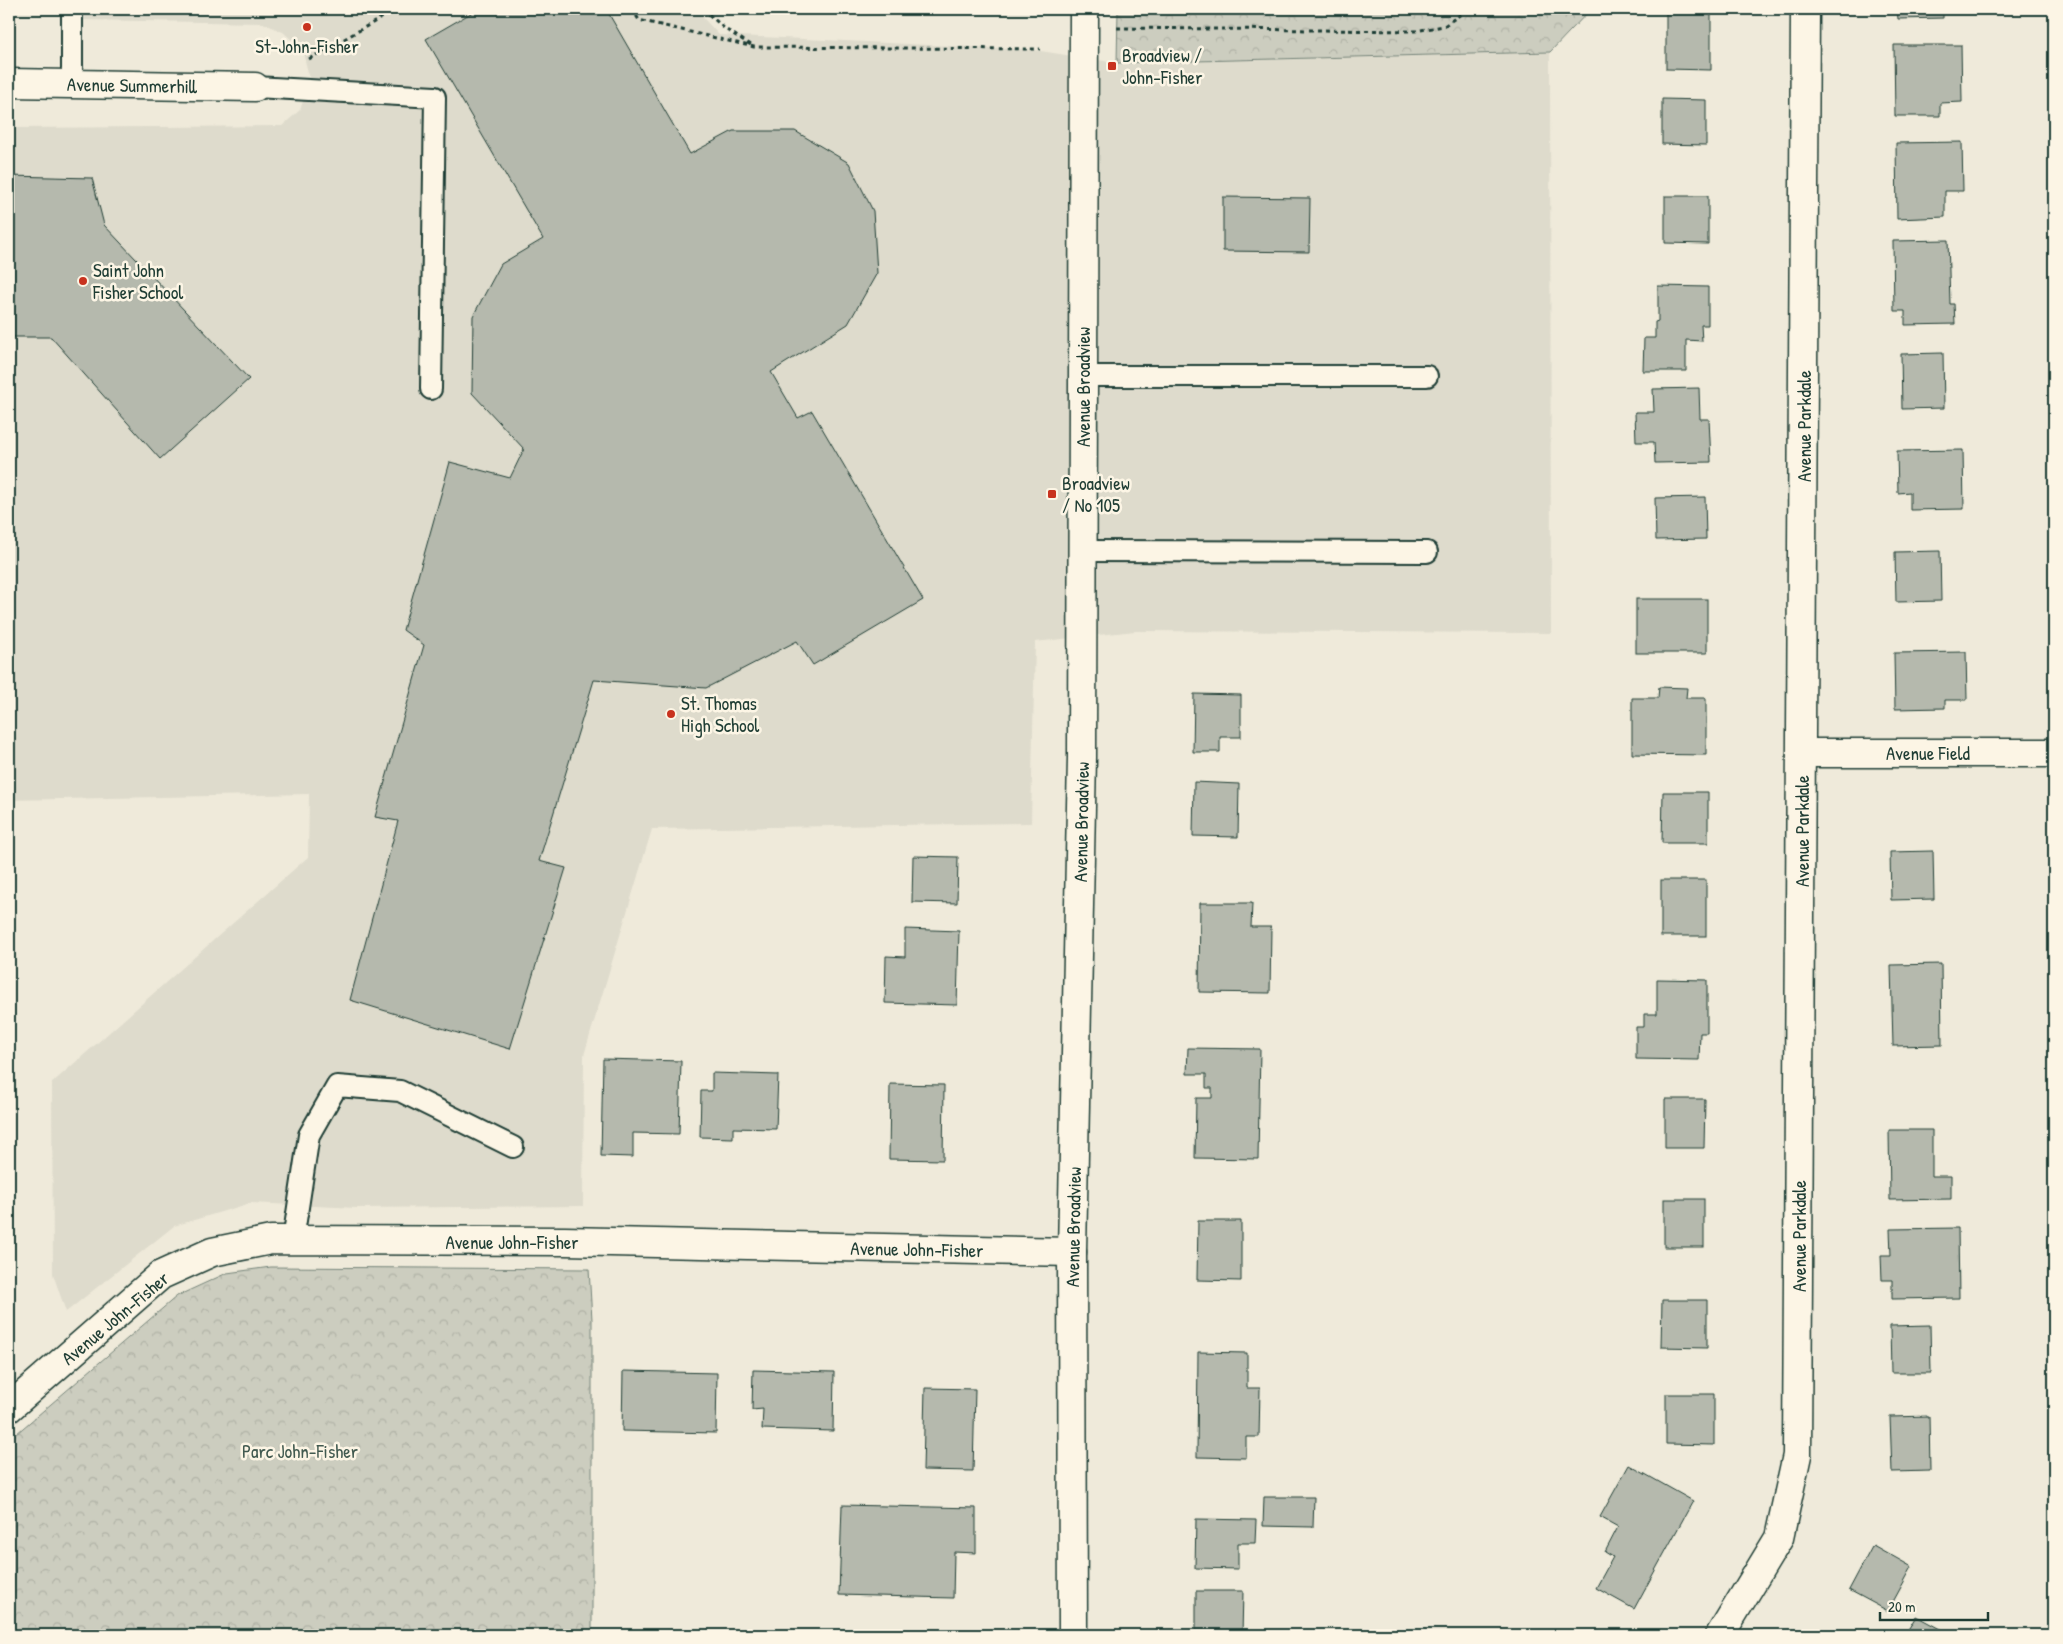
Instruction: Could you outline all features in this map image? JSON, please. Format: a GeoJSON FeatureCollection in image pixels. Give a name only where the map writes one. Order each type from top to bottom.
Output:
{"type":"FeatureCollection","features":[{"type":"Feature","properties":{"kind":"street","name":"Avenue Broadview"},"geometry":{"type":"LineString","coordinates":[[1073,1635],[1072,1252],[1082,767],[1084,9]]}},
{"type":"Feature","properties":{"kind":"street","name":"Avenue Parkdale"},"geometry":{"type":"LineString","coordinates":[[1720,1635],[1779,1538],[1797,1455],[1805,9]]}},
{"type":"Feature","properties":{"kind":"street","name":"Avenue Summerhill"},"geometry":{"type":"LineString","coordinates":[[9,83],[254,87]]}},
{"type":"Feature","properties":{"kind":"street","name":"Avenue Field"},"geometry":{"type":"LineString","coordinates":[[1802,753],[2054,753]]}},
{"type":"Feature","properties":{"kind":"street","name":"Avenue John-Fisher"},"geometry":{"type":"LineString","coordinates":[[9,1408],[162,1275],[212,1252],[271,1240],[565,1241],[1072,1252]]}},
{"type":"Feature","properties":{"kind":"lane"},"geometry":{"type":"LineString","coordinates":[[72,9],[72,84]]}},
{"type":"Feature","properties":{"kind":"lane"},"geometry":{"type":"LineString","coordinates":[[254,87],[435,97],[431,389]]}},
{"type":"Feature","properties":{"kind":"lane"},"geometry":{"type":"LineString","coordinates":[[1083,376],[1427,376]]}},
{"type":"Feature","properties":{"kind":"lane"},"geometry":{"type":"LineString","coordinates":[[1083,551],[1427,552]]}},
{"type":"Feature","properties":{"kind":"lane"},"geometry":{"type":"LineString","coordinates":[[292,1240],[309,1135],[337,1086],[400,1091],[513,1148]]}},
{"type":"Feature","properties":{"kind":"path"},"geometry":{"type":"LineString","coordinates":[[302,64],[397,9]]}},
{"type":"Feature","properties":{"kind":"path"},"geometry":{"type":"LineString","coordinates":[[632,9],[639,20],[754,47],[1040,49]]}},
{"type":"Feature","properties":{"kind":"path"},"geometry":{"type":"LineString","coordinates":[[703,9],[725,29],[754,47]]}},
{"type":"Feature","properties":{"kind":"path"},"geometry":{"type":"LineString","coordinates":[[1116,28],[1414,31],[1444,26],[1468,9]]}},
{"type":"Feature","properties":{"kind":"shaded area","name":"St. Thomas High School"},"geometry":{"type":"Polygon","coordinates":[[[83,9],[695,9],[719,35],[1034,50],[1117,63],[1550,52],[1551,633],[1135,631],[1035,642],[1031,823],[652,829],[584,1055],[583,1206],[357,1208],[251,1203],[174,1226],[66,1312],[53,1274],[52,1083],[308,857],[309,794],[9,800],[9,128],[282,126],[300,110],[310,80],[302,49],[283,32],[263,23],[83,20],[83,9]]]}},
{"type":"Feature","properties":{"kind":"green space"},"geometry":{"type":"Polygon","coordinates":[[[1118,9],[1591,9],[1550,52],[1117,63],[1118,9]]]}},
{"type":"Feature","properties":{"kind":"green space","name":"Parc John-Fisher"},"geometry":{"type":"Polygon","coordinates":[[[271,1267],[589,1269],[592,1320],[592,1635],[9,1635],[9,1440],[177,1296],[227,1273],[271,1267]]]}},
{"type":"Feature","properties":{"kind":"building"},"geometry":{"type":"Polygon","coordinates":[[[478,9],[606,9],[690,154],[733,131],[795,131],[849,163],[873,211],[877,273],[848,324],[771,372],[798,418],[812,411],[923,600],[813,665],[797,641],[706,688],[594,680],[539,861],[566,868],[510,1049],[350,1000],[398,821],[375,817],[424,645],[403,630],[450,462],[510,478],[524,449],[472,393],[473,316],[501,264],[543,239],[426,39],[478,9]]]}},
{"type":"Feature","properties":{"kind":"building"},"geometry":{"type":"Polygon","coordinates":[[[1666,9],[1711,9],[1711,70],[1666,69],[1666,9]]]}},
{"type":"Feature","properties":{"kind":"building"},"geometry":{"type":"Polygon","coordinates":[[[1897,9],[1943,9],[1943,18],[1898,19],[1897,9]]]}},
{"type":"Feature","properties":{"kind":"building"},"geometry":{"type":"Polygon","coordinates":[[[1894,45],[1961,45],[1962,102],[1940,103],[1940,116],[1895,116],[1894,45]]]}},
{"type":"Feature","properties":{"kind":"building"},"geometry":{"type":"Polygon","coordinates":[[[1662,99],[1706,100],[1706,145],[1662,144],[1662,99]]]}},
{"type":"Feature","properties":{"kind":"building"},"geometry":{"type":"Polygon","coordinates":[[[1962,142],[1963,191],[1945,191],[1945,217],[1897,219],[1896,143],[1962,142]]]}},
{"type":"Feature","properties":{"kind":"building","name":"Saint John Fisher School"},"geometry":{"type":"Polygon","coordinates":[[[9,176],[92,178],[104,225],[249,379],[160,459],[51,337],[9,337],[9,176]]]}},
{"type":"Feature","properties":{"kind":"building"},"geometry":{"type":"Polygon","coordinates":[[[1665,196],[1708,196],[1708,244],[1665,243],[1665,196]]]}},
{"type":"Feature","properties":{"kind":"building"},"geometry":{"type":"Polygon","coordinates":[[[1223,197],[1310,198],[1309,252],[1223,251],[1223,197]]]}},
{"type":"Feature","properties":{"kind":"building"},"geometry":{"type":"Polygon","coordinates":[[[1948,240],[1950,304],[1954,304],[1955,324],[1905,325],[1905,311],[1894,311],[1893,241],[1948,240]]]}},
{"type":"Feature","properties":{"kind":"building"},"geometry":{"type":"Polygon","coordinates":[[[1658,286],[1708,287],[1708,325],[1701,325],[1702,341],[1686,340],[1686,371],[1643,371],[1644,338],[1655,338],[1655,322],[1658,321],[1658,286]]]}},
{"type":"Feature","properties":{"kind":"building"},"geometry":{"type":"Polygon","coordinates":[[[1943,353],[1944,408],[1902,409],[1901,354],[1943,353]]]}},
{"type":"Feature","properties":{"kind":"building"},"geometry":{"type":"Polygon","coordinates":[[[1699,388],[1700,419],[1709,419],[1711,462],[1655,463],[1654,442],[1636,442],[1635,412],[1654,412],[1653,389],[1699,388]]]}},
{"type":"Feature","properties":{"kind":"building"},"geometry":{"type":"Polygon","coordinates":[[[1963,450],[1964,509],[1910,510],[1910,492],[1898,493],[1897,451],[1963,450]]]}},
{"type":"Feature","properties":{"kind":"building"},"geometry":{"type":"Polygon","coordinates":[[[1705,497],[1706,539],[1656,540],[1655,498],[1705,497]]]}},
{"type":"Feature","properties":{"kind":"building"},"geometry":{"type":"Polygon","coordinates":[[[1940,551],[1941,601],[1896,602],[1895,552],[1940,551]]]}},
{"type":"Feature","properties":{"kind":"building"},"geometry":{"type":"Polygon","coordinates":[[[1636,599],[1707,599],[1707,653],[1636,653],[1636,599]]]}},
{"type":"Feature","properties":{"kind":"building"},"geometry":{"type":"Polygon","coordinates":[[[1966,652],[1967,700],[1945,700],[1945,708],[1895,709],[1894,653],[1966,652]]]}},
{"type":"Feature","properties":{"kind":"building"},"geometry":{"type":"Polygon","coordinates":[[[1659,687],[1687,688],[1686,698],[1706,698],[1706,755],[1632,754],[1632,698],[1658,698],[1659,687]]]}},
{"type":"Feature","properties":{"kind":"building"},"geometry":{"type":"Polygon","coordinates":[[[1194,694],[1241,695],[1241,737],[1220,737],[1220,752],[1193,752],[1194,694]]]}},
{"type":"Feature","properties":{"kind":"building"},"geometry":{"type":"Polygon","coordinates":[[[1194,782],[1239,784],[1238,837],[1193,836],[1194,782]]]}},
{"type":"Feature","properties":{"kind":"building"},"geometry":{"type":"Polygon","coordinates":[[[1663,792],[1708,792],[1708,843],[1662,843],[1663,792]]]}},
{"type":"Feature","properties":{"kind":"building"},"geometry":{"type":"Polygon","coordinates":[[[1933,851],[1934,899],[1891,900],[1890,852],[1933,851]]]}},
{"type":"Feature","properties":{"kind":"building"},"geometry":{"type":"Polygon","coordinates":[[[913,856],[958,857],[957,903],[912,902],[913,856]]]}},
{"type":"Feature","properties":{"kind":"building"},"geometry":{"type":"Polygon","coordinates":[[[1661,880],[1706,880],[1706,936],[1661,936],[1661,880]]]}},
{"type":"Feature","properties":{"kind":"building"},"geometry":{"type":"Polygon","coordinates":[[[1200,903],[1252,903],[1251,927],[1271,927],[1270,993],[1199,992],[1200,903]]]}},
{"type":"Feature","properties":{"kind":"building"},"geometry":{"type":"Polygon","coordinates":[[[905,929],[959,931],[957,1005],[885,1003],[886,956],[905,957],[905,929]]]}},
{"type":"Feature","properties":{"kind":"building"},"geometry":{"type":"Polygon","coordinates":[[[1941,964],[1942,1045],[1893,1046],[1891,965],[1941,964]]]}},
{"type":"Feature","properties":{"kind":"building"},"geometry":{"type":"Polygon","coordinates":[[[1657,979],[1707,980],[1707,1033],[1700,1033],[1699,1060],[1636,1059],[1636,1027],[1644,1027],[1644,1014],[1657,1014],[1657,979]]]}},
{"type":"Feature","properties":{"kind":"building"},"geometry":{"type":"Polygon","coordinates":[[[1188,1048],[1260,1049],[1258,1159],[1195,1158],[1196,1098],[1212,1098],[1212,1088],[1206,1088],[1206,1074],[1187,1074],[1188,1048]]]}},
{"type":"Feature","properties":{"kind":"building"},"geometry":{"type":"Polygon","coordinates":[[[603,1059],[681,1061],[679,1134],[633,1133],[633,1157],[601,1156],[603,1059]]]}},
{"type":"Feature","properties":{"kind":"building"},"geometry":{"type":"Polygon","coordinates":[[[712,1073],[778,1075],[776,1129],[733,1128],[733,1138],[700,1137],[701,1091],[712,1091],[712,1073]]]}},
{"type":"Feature","properties":{"kind":"building"},"geometry":{"type":"Polygon","coordinates":[[[890,1084],[944,1085],[943,1160],[889,1159],[890,1084]]]}},
{"type":"Feature","properties":{"kind":"building"},"geometry":{"type":"Polygon","coordinates":[[[1665,1099],[1705,1099],[1704,1148],[1665,1148],[1665,1099]]]}},
{"type":"Feature","properties":{"kind":"building"},"geometry":{"type":"Polygon","coordinates":[[[1889,1130],[1932,1130],[1932,1176],[1951,1176],[1951,1199],[1890,1200],[1889,1130]]]}},
{"type":"Feature","properties":{"kind":"building"},"geometry":{"type":"Polygon","coordinates":[[[1664,1199],[1704,1199],[1704,1247],[1664,1247],[1664,1199]]]}},
{"type":"Feature","properties":{"kind":"building"},"geometry":{"type":"Polygon","coordinates":[[[1198,1221],[1241,1221],[1241,1281],[1197,1280],[1198,1221]]]}},
{"type":"Feature","properties":{"kind":"building"},"geometry":{"type":"Polygon","coordinates":[[[1958,1228],[1959,1298],[1892,1299],[1892,1280],[1882,1280],[1881,1255],[1891,1255],[1890,1229],[1958,1228]]]}},
{"type":"Feature","properties":{"kind":"building"},"geometry":{"type":"Polygon","coordinates":[[[1662,1300],[1707,1300],[1707,1348],[1661,1347],[1662,1300]]]}},
{"type":"Feature","properties":{"kind":"building"},"geometry":{"type":"Polygon","coordinates":[[[1930,1325],[1931,1373],[1891,1373],[1890,1326],[1930,1325]]]}},
{"type":"Feature","properties":{"kind":"building"},"geometry":{"type":"Polygon","coordinates":[[[1198,1352],[1247,1353],[1247,1388],[1260,1388],[1259,1437],[1246,1437],[1246,1458],[1197,1457],[1198,1352]]]}},
{"type":"Feature","properties":{"kind":"building"},"geometry":{"type":"Polygon","coordinates":[[[753,1370],[834,1372],[833,1431],[762,1429],[763,1409],[752,1410],[753,1370]]]}},
{"type":"Feature","properties":{"kind":"building"},"geometry":{"type":"Polygon","coordinates":[[[623,1371],[717,1373],[716,1433],[622,1431],[623,1371]]]}},
{"type":"Feature","properties":{"kind":"building"},"geometry":{"type":"Polygon","coordinates":[[[925,1388],[975,1389],[973,1471],[923,1470],[925,1388]]]}},
{"type":"Feature","properties":{"kind":"building"},"geometry":{"type":"Polygon","coordinates":[[[1666,1394],[1714,1394],[1714,1445],[1666,1444],[1666,1394]]]}},
{"type":"Feature","properties":{"kind":"building"},"geometry":{"type":"Polygon","coordinates":[[[1929,1416],[1930,1471],[1892,1472],[1890,1417],[1929,1416]]]}},
{"type":"Feature","properties":{"kind":"building"},"geometry":{"type":"Polygon","coordinates":[[[1629,1465],[1693,1501],[1634,1609],[1596,1588],[1613,1557],[1605,1552],[1618,1527],[1600,1517],[1629,1465]]]}},
{"type":"Feature","properties":{"kind":"building"},"geometry":{"type":"Polygon","coordinates":[[[1264,1497],[1314,1497],[1313,1527],[1263,1526],[1264,1497]]]}},
{"type":"Feature","properties":{"kind":"building"},"geometry":{"type":"Polygon","coordinates":[[[842,1505],[976,1508],[976,1553],[954,1552],[953,1598],[839,1595],[842,1505]]]}},
{"type":"Feature","properties":{"kind":"building"},"geometry":{"type":"Polygon","coordinates":[[[1196,1519],[1256,1520],[1255,1543],[1238,1543],[1238,1569],[1195,1568],[1196,1519]]]}},
{"type":"Feature","properties":{"kind":"building"},"geometry":{"type":"Polygon","coordinates":[[[1873,1545],[1912,1567],[1888,1611],[1849,1590],[1873,1545]]]}},
{"type":"Feature","properties":{"kind":"building"},"geometry":{"type":"Polygon","coordinates":[[[1196,1591],[1243,1591],[1242,1635],[1196,1635],[1196,1591]]]}},
{"type":"Feature","properties":{"kind":"building"},"geometry":{"type":"Polygon","coordinates":[[[1916,1616],[1951,1635],[1905,1635],[1916,1616]]]}},
{"type":"Feature","properties":{"kind":"place","name":"St-John-Fisher"},"geometry":{"type":"Point","coordinates":[307,27]}},
{"type":"Feature","properties":{"kind":"place","name":"Broadview / John-Fisher"},"geometry":{"type":"Point","coordinates":[1112,66]}},
{"type":"Feature","properties":{"kind":"place","name":"Saint John Fisher School"},"geometry":{"type":"Point","coordinates":[83,281]}},
{"type":"Feature","properties":{"kind":"place","name":"Broadview / No 105"},"geometry":{"type":"Point","coordinates":[1052,494]}},
{"type":"Feature","properties":{"kind":"place","name":"St. Thomas High School"},"geometry":{"type":"Point","coordinates":[671,714]}}]}
